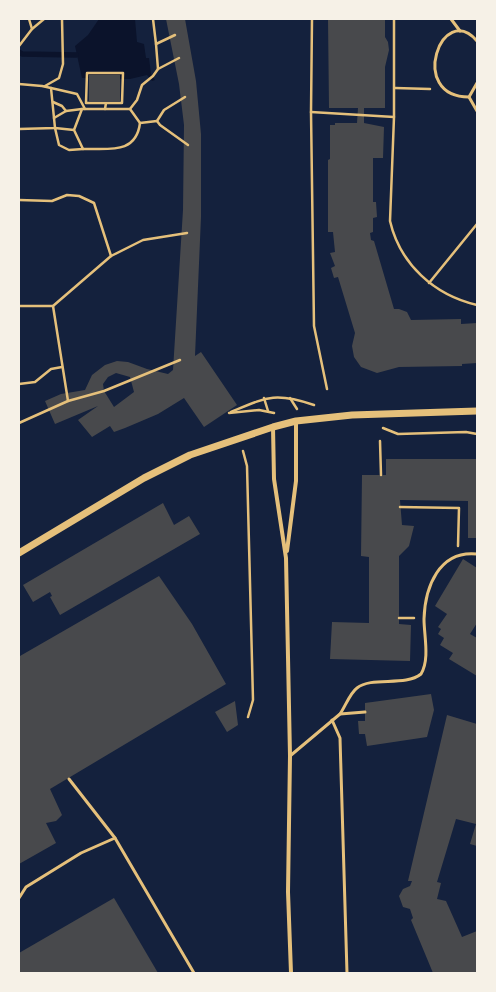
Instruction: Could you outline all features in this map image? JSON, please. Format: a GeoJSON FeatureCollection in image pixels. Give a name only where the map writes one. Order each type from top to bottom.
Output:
{"type":"FeatureCollection","features":[{"type":"Feature","properties":{"kind":"street"},"geometry":{"type":"LineString","coordinates":[[19,553],[150,475],[190,455],[273,426],[296,421],[352,415],[477,412]]}},
{"type":"Feature","properties":{"kind":"street"},"geometry":{"type":"LineString","coordinates":[[286,558],[296,481],[296,421]]}},
{"type":"Feature","properties":{"kind":"street"},"geometry":{"type":"LineString","coordinates":[[273,426],[274,479],[286,558],[290,756],[288,892],[291,973]]}},
{"type":"Feature","properties":{"kind":"lane"},"geometry":{"type":"LineString","coordinates":[[451,19],[460,31]]}},
{"type":"Feature","properties":{"kind":"lane"},"geometry":{"type":"LineString","coordinates":[[470,97],[461,97],[446,90],[436,72],[435,62],[437,50],[446,35],[453,31],[460,31],[468,34],[477,41]]}},
{"type":"Feature","properties":{"kind":"lane"},"geometry":{"type":"LineString","coordinates":[[470,97],[477,83]]}},
{"type":"Feature","properties":{"kind":"lane"},"geometry":{"type":"LineString","coordinates":[[470,97],[477,111]]}},
{"type":"Feature","properties":{"kind":"lane"},"geometry":{"type":"LineString","coordinates":[[290,756],[340,714],[357,688],[365,684],[413,678],[421,674],[425,664],[424,617],[436,573],[443,564],[458,555],[468,553],[477,554]]}},
{"type":"Feature","properties":{"kind":"lane"},"geometry":{"type":"LineString","coordinates":[[340,714],[365,712]]}},
{"type":"Feature","properties":{"kind":"lane"},"geometry":{"type":"LineString","coordinates":[[332,720],[340,738],[347,973]]}},
{"type":"Feature","properties":{"kind":"lane"},"geometry":{"type":"LineString","coordinates":[[69,778],[115,838],[194,973]]}},
{"type":"Feature","properties":{"kind":"lane"},"geometry":{"type":"LineString","coordinates":[[19,898],[26,887],[82,853],[115,838]]}},
{"type":"Feature","properties":{"kind":"path"},"geometry":{"type":"LineString","coordinates":[[29,19],[32,29]]}},
{"type":"Feature","properties":{"kind":"path"},"geometry":{"type":"LineString","coordinates":[[19,46],[32,29],[44,19]]}},
{"type":"Feature","properties":{"kind":"path"},"geometry":{"type":"LineString","coordinates":[[44,86],[59,78],[63,64],[62,19]]}},
{"type":"Feature","properties":{"kind":"path"},"geometry":{"type":"LineString","coordinates":[[153,19],[158,69]]}},
{"type":"Feature","properties":{"kind":"path"},"geometry":{"type":"LineString","coordinates":[[312,19],[311,112],[314,326],[327,389]]}},
{"type":"Feature","properties":{"kind":"path"},"geometry":{"type":"LineString","coordinates":[[394,19],[395,88],[390,221],[393,235],[401,252],[429,283],[451,297],[477,305]]}},
{"type":"Feature","properties":{"kind":"path"},"geometry":{"type":"LineString","coordinates":[[156,44],[175,35]]}},
{"type":"Feature","properties":{"kind":"path"},"geometry":{"type":"LineString","coordinates":[[130,110],[137,100],[142,85],[153,76],[158,69],[179,58]]}},
{"type":"Feature","properties":{"kind":"path"},"geometry":{"type":"LineString","coordinates":[[87,73],[123,73],[122,103],[106,103],[86,103],[87,73]]}},
{"type":"Feature","properties":{"kind":"path"},"geometry":{"type":"LineString","coordinates":[[122,86],[123,79]]}},
{"type":"Feature","properties":{"kind":"path"},"geometry":{"type":"LineString","coordinates":[[19,84],[44,86],[77,94],[84,109]]}},
{"type":"Feature","properties":{"kind":"path"},"geometry":{"type":"LineString","coordinates":[[50,88],[53,102],[53,118],[54,128],[59,145],[69,150],[122,148],[132,143],[138,133],[140,123],[130,110],[105,108],[66,111],[53,118]]}},
{"type":"Feature","properties":{"kind":"path"},"geometry":{"type":"LineString","coordinates":[[395,88],[446,90]]}},
{"type":"Feature","properties":{"kind":"path"},"geometry":{"type":"LineString","coordinates":[[157,121],[164,110],[186,97]]}},
{"type":"Feature","properties":{"kind":"path"},"geometry":{"type":"LineString","coordinates":[[53,102],[62,106],[66,111]]}},
{"type":"Feature","properties":{"kind":"path"},"geometry":{"type":"LineString","coordinates":[[105,108],[106,103]]}},
{"type":"Feature","properties":{"kind":"path"},"geometry":{"type":"LineString","coordinates":[[74,130],[84,109]]}},
{"type":"Feature","properties":{"kind":"path"},"geometry":{"type":"LineString","coordinates":[[311,112],[394,117]]}},
{"type":"Feature","properties":{"kind":"path"},"geometry":{"type":"LineString","coordinates":[[140,123],[157,121]]}},
{"type":"Feature","properties":{"kind":"path"},"geometry":{"type":"LineString","coordinates":[[157,121],[160,125],[188,145]]}},
{"type":"Feature","properties":{"kind":"path"},"geometry":{"type":"LineString","coordinates":[[19,129],[54,128],[74,130]]}},
{"type":"Feature","properties":{"kind":"path"},"geometry":{"type":"LineString","coordinates":[[74,130],[83,149]]}},
{"type":"Feature","properties":{"kind":"path"},"geometry":{"type":"LineString","coordinates":[[19,200],[52,201],[67,195],[78,196],[94,203],[111,256]]}},
{"type":"Feature","properties":{"kind":"path"},"geometry":{"type":"LineString","coordinates":[[429,283],[477,224]]}},
{"type":"Feature","properties":{"kind":"path"},"geometry":{"type":"LineString","coordinates":[[19,306],[53,306],[111,256],[142,240],[187,233]]}},
{"type":"Feature","properties":{"kind":"path"},"geometry":{"type":"LineString","coordinates":[[53,306],[68,401]]}},
{"type":"Feature","properties":{"kind":"path"},"geometry":{"type":"LineString","coordinates":[[19,423],[68,401],[104,391],[180,360]]}},
{"type":"Feature","properties":{"kind":"path"},"geometry":{"type":"LineString","coordinates":[[19,384],[35,382],[51,369],[62,367]]}},
{"type":"Feature","properties":{"kind":"path"},"geometry":{"type":"LineString","coordinates":[[264,398],[268,411],[272,417]]}},
{"type":"Feature","properties":{"kind":"path"},"geometry":{"type":"LineString","coordinates":[[280,415],[268,411],[229,413],[264,398],[289,398],[300,400],[319,407]]}},
{"type":"Feature","properties":{"kind":"path"},"geometry":{"type":"LineString","coordinates":[[289,398],[297,406],[297,413]]}},
{"type":"Feature","properties":{"kind":"path"},"geometry":{"type":"LineString","coordinates":[[398,434],[466,432],[477,434]]}},
{"type":"Feature","properties":{"kind":"path"},"geometry":{"type":"LineString","coordinates":[[380,442],[381,475]]}},
{"type":"Feature","properties":{"kind":"path"},"geometry":{"type":"LineString","coordinates":[[242,446],[247,466],[254,700],[248,717]]}},
{"type":"Feature","properties":{"kind":"path"},"geometry":{"type":"LineString","coordinates":[[400,507],[459,508],[458,555]]}},
{"type":"Feature","properties":{"kind":"water"},"geometry":{"type":"Polygon","coordinates":[[[99,19],[135,19],[137,42],[144,44],[146,58],[149,58],[151,74],[155,80],[152,81],[147,75],[130,79],[82,78],[75,46],[88,35],[99,19]]]}},
{"type":"Feature","properties":{"kind":"building"},"geometry":{"type":"Polygon","coordinates":[[[166,19],[185,19],[196,81],[201,134],[201,217],[195,356],[201,352],[237,405],[204,427],[184,398],[158,414],[125,428],[114,432],[110,426],[92,437],[78,420],[98,406],[55,424],[45,401],[61,394],[85,390],[92,375],[105,365],[117,361],[128,362],[147,369],[168,374],[173,370],[183,210],[184,125],[179,84],[166,19]],[[116,373],[108,377],[103,384],[104,391],[114,407],[134,392],[130,377],[116,373]]]}},
{"type":"Feature","properties":{"kind":"building"},"geometry":{"type":"Polygon","coordinates":[[[328,19],[385,19],[385,37],[388,42],[389,50],[385,67],[385,108],[364,108],[364,123],[384,127],[383,158],[373,158],[373,202],[376,202],[377,217],[373,218],[373,232],[370,233],[371,240],[374,241],[394,309],[407,312],[411,320],[461,319],[461,324],[477,323],[477,363],[462,364],[462,366],[399,367],[377,373],[361,367],[354,357],[352,346],[355,333],[338,277],[334,278],[331,268],[335,266],[330,253],[335,252],[333,232],[328,232],[328,160],[330,159],[330,125],[335,125],[335,123],[357,123],[358,108],[329,108],[328,19]]]}},
{"type":"Feature","properties":{"kind":"building"},"geometry":{"type":"Polygon","coordinates":[[[89,75],[120,75],[120,101],[89,101],[89,75]]]}},
{"type":"Feature","properties":{"kind":"building"},"geometry":{"type":"Polygon","coordinates":[[[386,459],[477,459],[477,538],[468,538],[468,501],[400,500],[402,525],[414,526],[409,546],[399,556],[399,624],[411,625],[410,661],[330,659],[332,622],[369,623],[369,557],[361,556],[362,475],[386,475],[386,459]]]}},
{"type":"Feature","properties":{"kind":"building"},"geometry":{"type":"Polygon","coordinates":[[[163,503],[174,525],[189,516],[200,534],[60,615],[50,597],[52,596],[50,592],[33,602],[23,585],[163,503]]]}},
{"type":"Feature","properties":{"kind":"building"},"geometry":{"type":"Polygon","coordinates":[[[463,559],[477,568],[477,623],[470,634],[477,638],[477,676],[449,659],[453,653],[440,645],[444,638],[438,634],[441,629],[438,627],[447,614],[435,606],[463,559]]]}},
{"type":"Feature","properties":{"kind":"building"},"geometry":{"type":"Polygon","coordinates":[[[159,576],[192,624],[226,684],[50,789],[62,815],[56,821],[46,823],[56,843],[19,864],[19,654],[20,656],[159,576]]]}},
{"type":"Feature","properties":{"kind":"building"},"geometry":{"type":"Polygon","coordinates":[[[431,694],[434,710],[427,737],[367,746],[365,734],[359,734],[358,721],[365,721],[365,703],[431,694]]]}},
{"type":"Feature","properties":{"kind":"building"},"geometry":{"type":"Polygon","coordinates":[[[235,701],[238,725],[227,732],[215,712],[235,701]]]}},
{"type":"Feature","properties":{"kind":"building"},"geometry":{"type":"Polygon","coordinates":[[[447,715],[477,724],[477,846],[470,844],[476,824],[456,819],[437,882],[441,883],[437,899],[446,901],[462,937],[477,931],[477,973],[433,973],[411,920],[413,918],[410,909],[403,907],[399,896],[403,889],[410,886],[412,881],[408,881],[447,715]]]}},
{"type":"Feature","properties":{"kind":"building"},"geometry":{"type":"Polygon","coordinates":[[[114,898],[158,973],[19,973],[19,953],[114,898]]]}},
{"type":"Feature","properties":{"kind":"waterway"},"geometry":{"type":"LineString","coordinates":[[19,52],[22,54],[76,55]]}}]}
